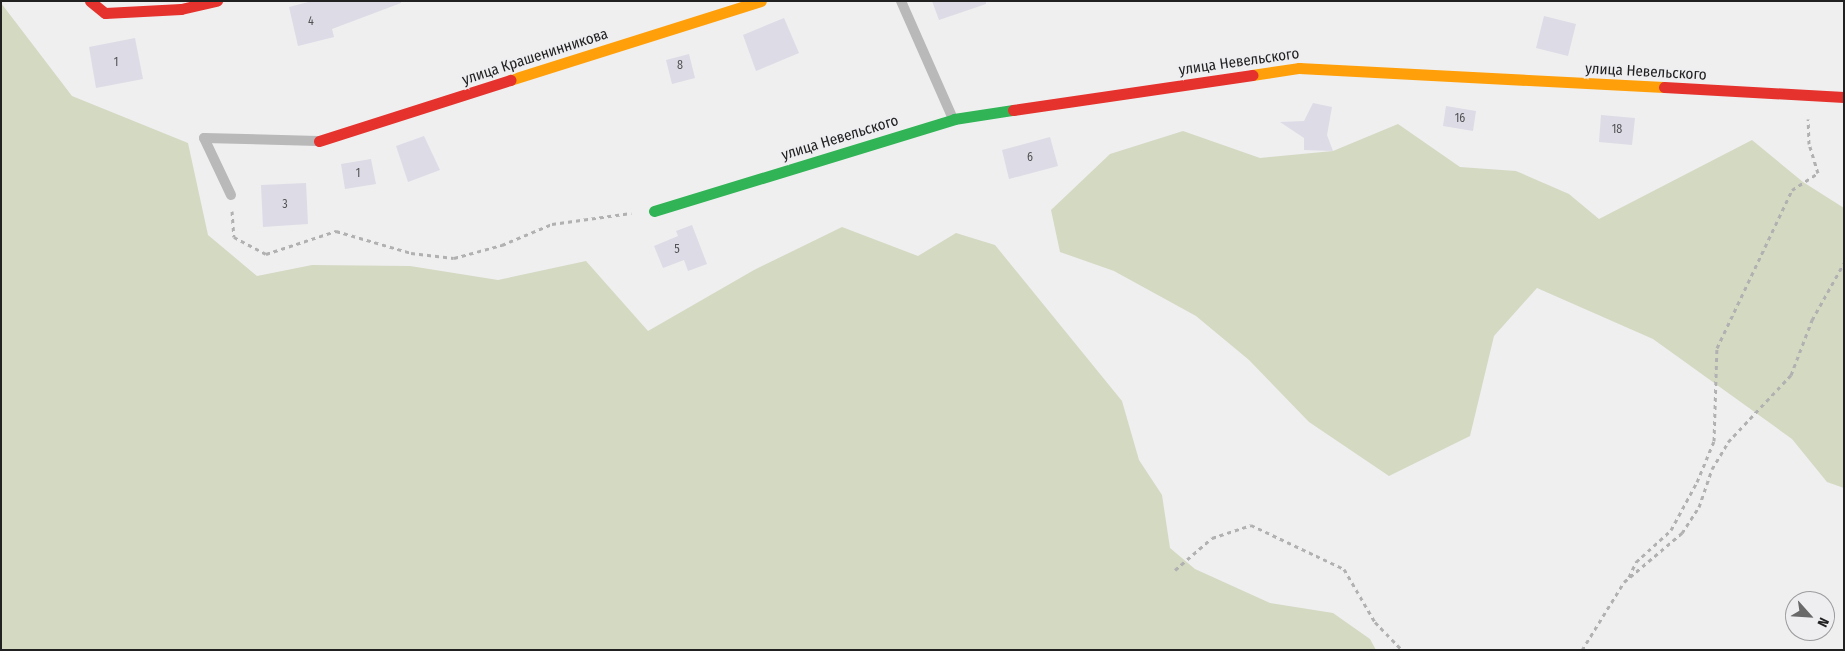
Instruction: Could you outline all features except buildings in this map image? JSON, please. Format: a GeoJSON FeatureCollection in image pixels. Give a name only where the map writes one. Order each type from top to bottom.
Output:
{"type":"FeatureCollection","features":[{"type":"Feature","properties":{"kind":"street"},"geometry":{"type":"LineString","coordinates":[[90,1],[105,13],[181,9],[217,1]]}},
{"type":"Feature","properties":{"kind":"street","name":"улица Крашенинникова"},"geometry":{"type":"LineString","coordinates":[[319,141],[761,1]]}},
{"type":"Feature","properties":{"kind":"street","name":"улица Невельского"},"geometry":{"type":"LineString","coordinates":[[654,211],[954,119],[1300,68],[1844,97]]}},
{"type":"Feature","properties":{"kind":"lane"},"geometry":{"type":"LineString","coordinates":[[901,1],[954,119]]}},
{"type":"Feature","properties":{"kind":"lane"},"geometry":{"type":"LineString","coordinates":[[231,195],[204,138],[319,141]]}},
{"type":"Feature","properties":{"kind":"path"},"geometry":{"type":"LineString","coordinates":[[1629,577],[1636,562],[1671,530],[1697,482],[1716,434],[1718,409],[1714,377],[1717,348],[1792,190],[1818,173],[1809,144],[1809,122],[1801,112],[1803,96]]}},
{"type":"Feature","properties":{"kind":"path"},"geometry":{"type":"LineString","coordinates":[[231,195],[234,237],[266,254],[336,231],[411,254],[454,258],[502,245],[552,224],[654,211]]}},
{"type":"Feature","properties":{"kind":"path"},"geometry":{"type":"LineString","coordinates":[[1582,650],[1613,597],[1629,577],[1682,533],[1699,507],[1712,469],[1728,442],[1791,375],[1812,320],[1844,263]]}},
{"type":"Feature","properties":{"kind":"path"},"geometry":{"type":"LineString","coordinates":[[1175,570],[1212,538],[1252,525],[1344,570],[1375,622],[1402,650]]}},
{"type":"Feature","properties":{"kind":"green space"},"geometry":{"type":"Polygon","coordinates":[[[1,3],[72,96],[188,143],[208,235],[257,276],[312,265],[410,266],[498,280],[586,261],[648,331],[754,270],[842,227],[918,256],[956,233],[995,245],[1122,401],[1139,460],[1162,495],[1170,548],[1195,569],[1270,603],[1333,613],[1370,639],[1376,650],[1,650],[1,3]]]}},
{"type":"Feature","properties":{"kind":"green space"},"geometry":{"type":"Polygon","coordinates":[[[1398,124],[1460,167],[1516,171],[1569,194],[1599,219],[1752,140],[1803,182],[1844,208],[1844,488],[1827,482],[1792,439],[1653,339],[1537,288],[1494,336],[1470,436],[1389,476],[1309,422],[1249,360],[1196,316],[1114,271],[1060,252],[1051,210],[1110,154],[1183,131],[1260,158],[1333,151],[1398,124]]]}},
{"type":"Feature","properties":{"kind":"traffic: fast"},"geometry":{"type":"LineString","coordinates":[[654,211],[954,119],[1013,110]]}},
{"type":"Feature","properties":{"kind":"traffic: slow"},"geometry":{"type":"LineString","coordinates":[[510,80],[761,1]]}},
{"type":"Feature","properties":{"kind":"traffic: slow"},"geometry":{"type":"LineString","coordinates":[[1252,75],[1299,68],[1664,87]]}},
{"type":"Feature","properties":{"kind":"traffic: jam"},"geometry":{"type":"LineString","coordinates":[[90,1],[105,13],[181,9],[217,1]]}},
{"type":"Feature","properties":{"kind":"traffic: jam"},"geometry":{"type":"LineString","coordinates":[[1013,110],[1252,75]]}},
{"type":"Feature","properties":{"kind":"traffic: jam"},"geometry":{"type":"LineString","coordinates":[[319,141],[510,80]]}},
{"type":"Feature","properties":{"kind":"traffic: jam"},"geometry":{"type":"LineString","coordinates":[[1664,87],[1844,97]]}}]}
